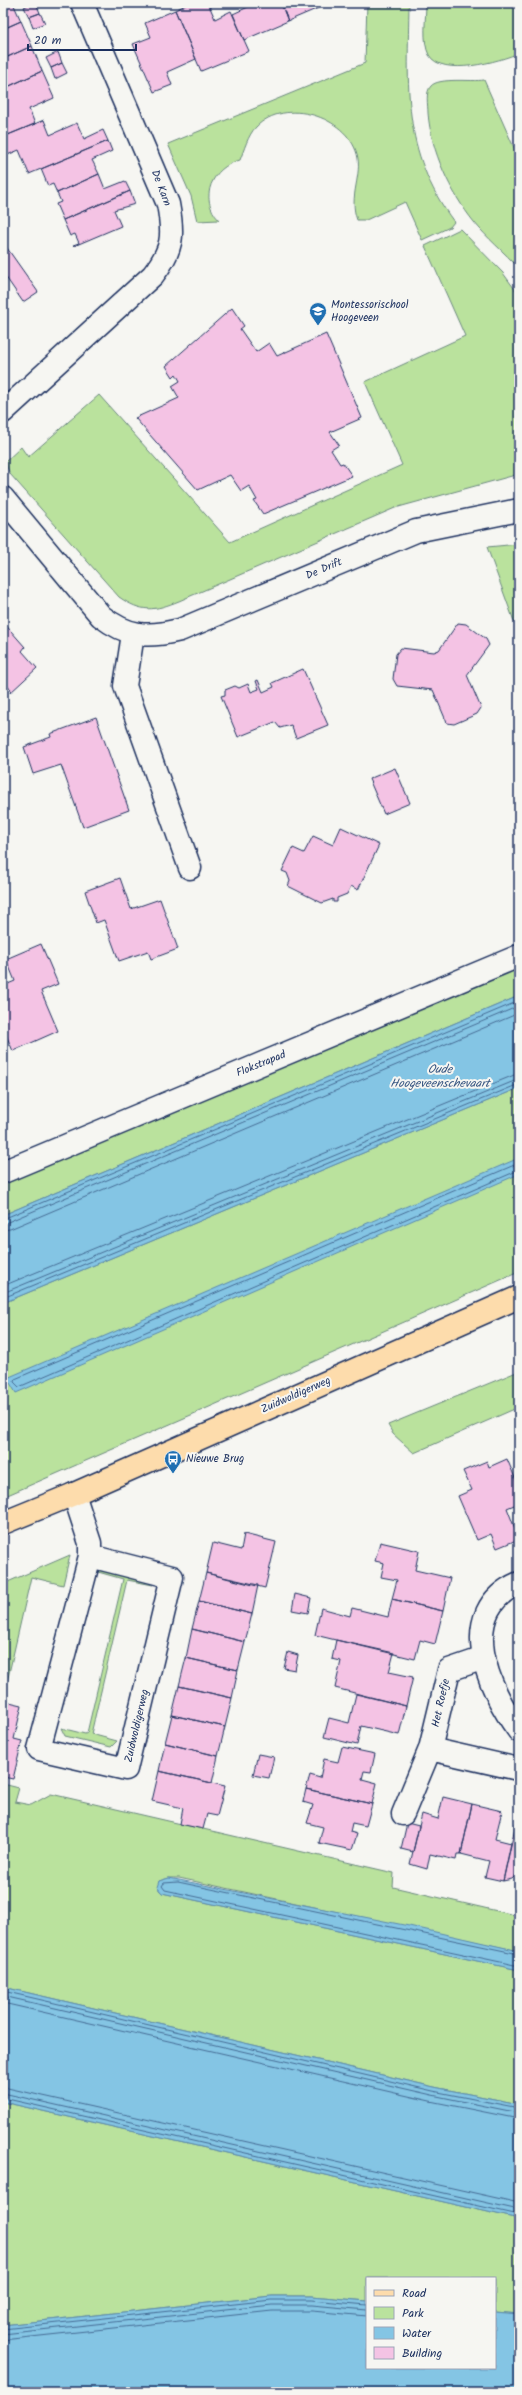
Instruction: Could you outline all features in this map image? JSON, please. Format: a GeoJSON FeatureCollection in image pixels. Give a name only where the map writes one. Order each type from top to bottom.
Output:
{"type":"FeatureCollection","features":[{"type":"Feature","properties":{"kind":"main road","name":"Zuidwoldigerweg"},"geometry":{"type":"LineString","coordinates":[[3,1523],[74,1494],[519,1297]]}},
{"type":"Feature","properties":{"kind":"street","name":"De Karn"},"geometry":{"type":"LineString","coordinates":[[3,412],[153,275],[166,257],[171,241],[172,222],[168,204],[82,3]]}},
{"type":"Feature","properties":{"kind":"street","name":"De Drift"},"geometry":{"type":"LineString","coordinates":[[3,498],[101,616],[116,628],[133,634],[157,636],[180,630],[416,530],[519,510]]}},
{"type":"Feature","properties":{"kind":"street"},"geometry":{"type":"LineString","coordinates":[[133,634],[125,686],[190,868]]}},
{"type":"Feature","properties":{"kind":"street","name":"Flokstrapad"},"geometry":{"type":"LineString","coordinates":[[3,1172],[519,956]]}},
{"type":"Feature","properties":{"kind":"street","name":"Zuidwoldigerweg"},"geometry":{"type":"LineString","coordinates":[[74,1494],[90,1544],[90,1556],[39,1749],[126,1769],[172,1576],[90,1556]]}},
{"type":"Feature","properties":{"kind":"street"},"geometry":{"type":"LineString","coordinates":[[519,1583],[503,1592],[486,1614],[481,1628],[481,1643],[484,1658],[503,1706],[519,1731]]}},
{"type":"Feature","properties":{"kind":"street","name":"Het Roefje"},"geometry":{"type":"LineString","coordinates":[[403,1814],[430,1749],[449,1670],[484,1658]]}},
{"type":"Feature","properties":{"kind":"street"},"geometry":{"type":"LineString","coordinates":[[430,1749],[519,1768]]}},
{"type":"Feature","properties":{"kind":"green space"},"geometry":{"type":"Polygon","coordinates":[[[367,3],[409,3],[409,90],[411,117],[416,143],[424,169],[437,195],[454,222],[450,227],[422,240],[405,202],[366,220],[357,220],[354,203],[358,162],[357,154],[351,141],[341,130],[328,121],[313,115],[298,112],[282,113],[268,118],[253,130],[248,138],[240,160],[222,169],[211,184],[209,202],[219,220],[197,221],[191,196],[168,144],[365,63],[367,3]]]}},
{"type":"Feature","properties":{"kind":"green space"},"geometry":{"type":"Polygon","coordinates":[[[426,3],[519,3],[519,53],[499,60],[472,66],[446,66],[436,62],[429,55],[427,50],[425,30],[426,3]]]}},
{"type":"Feature","properties":{"kind":"green space"},"geometry":{"type":"Polygon","coordinates":[[[484,80],[519,159],[519,268],[479,228],[457,198],[443,170],[433,142],[430,127],[427,99],[431,86],[435,83],[448,81],[484,80]]]}},
{"type":"Feature","properties":{"kind":"green space"},"geometry":{"type":"Polygon","coordinates":[[[460,229],[503,273],[519,295],[519,474],[395,508],[179,601],[162,607],[148,609],[135,606],[119,597],[10,474],[5,462],[21,447],[28,457],[99,395],[230,542],[402,465],[365,382],[465,336],[425,246],[460,229]]]}},
{"type":"Feature","properties":{"kind":"green space"},"geometry":{"type":"Polygon","coordinates":[[[519,544],[519,635],[487,547],[519,544]]]}},
{"type":"Feature","properties":{"kind":"green space"},"geometry":{"type":"Polygon","coordinates":[[[519,968],[519,996],[3,1215],[3,1184],[519,968]]]}},
{"type":"Feature","properties":{"kind":"green space"},"geometry":{"type":"Polygon","coordinates":[[[519,1088],[519,1272],[3,1497],[3,1303],[519,1088]]]}},
{"type":"Feature","properties":{"kind":"green space"},"geometry":{"type":"Polygon","coordinates":[[[519,1371],[519,1407],[414,1453],[393,1434],[388,1425],[519,1371]]]}},
{"type":"Feature","properties":{"kind":"green space"},"geometry":{"type":"Polygon","coordinates":[[[70,1555],[63,1585],[31,1577],[7,1682],[5,1681],[3,1584],[70,1555]]]}},
{"type":"Feature","properties":{"kind":"green space"},"geometry":{"type":"Polygon","coordinates":[[[99,1569],[154,1581],[153,1585],[127,1580],[91,1734],[117,1741],[111,1747],[65,1736],[61,1728],[85,1734],[87,1733],[123,1579],[98,1572],[99,1569]]]}},
{"type":"Feature","properties":{"kind":"green space"},"geometry":{"type":"Polygon","coordinates":[[[3,1784],[19,1788],[15,1802],[31,1805],[51,1794],[394,1873],[393,1887],[519,1916],[519,1951],[179,1878],[169,1878],[159,1881],[159,1890],[162,1893],[519,1970],[519,2104],[434,2087],[3,1987],[3,1784]]]}},
{"type":"Feature","properties":{"kind":"green space"},"geometry":{"type":"Polygon","coordinates":[[[3,2102],[519,2219],[519,2314],[496,2312],[496,2277],[366,2277],[366,2301],[312,2296],[272,2296],[3,2325],[3,2102]]]}},
{"type":"Feature","properties":{"kind":"water","name":"Oude Hoogeveenschevaart"},"geometry":{"type":"Polygon","coordinates":[[[519,996],[519,1088],[3,1303],[3,1215],[519,996]]]}},
{"type":"Feature","properties":{"kind":"water"},"geometry":{"type":"Polygon","coordinates":[[[519,1158],[519,1174],[16,1393],[7,1378],[519,1158]]]}},
{"type":"Feature","properties":{"kind":"water"},"geometry":{"type":"Polygon","coordinates":[[[169,1878],[409,1926],[519,1951],[519,1970],[162,1893],[157,1887],[159,1881],[169,1878]]]}},
{"type":"Feature","properties":{"kind":"water"},"geometry":{"type":"Polygon","coordinates":[[[3,1987],[434,2087],[519,2104],[519,2219],[3,2102],[3,1987]]]}},
{"type":"Feature","properties":{"kind":"water"},"geometry":{"type":"Polygon","coordinates":[[[272,2296],[312,2296],[366,2301],[366,2369],[496,2369],[496,2312],[519,2314],[519,2392],[3,2392],[3,2325],[272,2296]]]}},
{"type":"Feature","properties":{"kind":"building"},"geometry":{"type":"Polygon","coordinates":[[[3,3],[13,3],[21,21],[3,29],[3,3]]]}},
{"type":"Feature","properties":{"kind":"building"},"geometry":{"type":"Polygon","coordinates":[[[36,3],[40,13],[29,17],[24,7],[36,3]]]}},
{"type":"Feature","properties":{"kind":"building"},"geometry":{"type":"Polygon","coordinates":[[[190,3],[208,3],[215,19],[231,11],[249,51],[201,71],[175,10],[190,3]]]}},
{"type":"Feature","properties":{"kind":"building"},"geometry":{"type":"Polygon","coordinates":[[[246,3],[281,3],[288,21],[244,40],[233,14],[248,7],[246,3]]]}},
{"type":"Feature","properties":{"kind":"building"},"geometry":{"type":"Polygon","coordinates":[[[281,3],[330,3],[288,21],[281,3]]]}},
{"type":"Feature","properties":{"kind":"building"},"geometry":{"type":"Polygon","coordinates":[[[175,10],[196,59],[167,72],[172,85],[154,92],[133,44],[151,37],[145,23],[175,10]]]}},
{"type":"Feature","properties":{"kind":"building"},"geometry":{"type":"Polygon","coordinates":[[[40,13],[45,23],[33,28],[29,17],[40,13]]]}},
{"type":"Feature","properties":{"kind":"building"},"geometry":{"type":"Polygon","coordinates":[[[21,21],[32,46],[3,59],[3,29],[21,21]]]}},
{"type":"Feature","properties":{"kind":"building"},"geometry":{"type":"Polygon","coordinates":[[[32,46],[42,71],[3,89],[3,59],[32,46]]]}},
{"type":"Feature","properties":{"kind":"building"},"geometry":{"type":"Polygon","coordinates":[[[58,52],[62,63],[51,68],[46,58],[58,52]]]}},
{"type":"Feature","properties":{"kind":"building"},"geometry":{"type":"Polygon","coordinates":[[[62,63],[67,73],[55,79],[51,68],[62,63]]]}},
{"type":"Feature","properties":{"kind":"building"},"geometry":{"type":"Polygon","coordinates":[[[42,71],[54,98],[29,109],[35,124],[3,137],[3,89],[42,71]]]}},
{"type":"Feature","properties":{"kind":"building"},"geometry":{"type":"Polygon","coordinates":[[[44,120],[50,135],[77,123],[84,139],[103,130],[108,141],[29,174],[19,150],[5,156],[3,137],[44,120]]]}},
{"type":"Feature","properties":{"kind":"building"},"geometry":{"type":"Polygon","coordinates":[[[108,141],[112,151],[92,160],[99,174],[57,193],[53,184],[48,186],[41,169],[108,141]]]}},
{"type":"Feature","properties":{"kind":"building"},"geometry":{"type":"Polygon","coordinates":[[[99,174],[105,189],[125,181],[130,191],[63,220],[56,204],[61,202],[57,193],[99,174]]]}},
{"type":"Feature","properties":{"kind":"building"},"geometry":{"type":"Polygon","coordinates":[[[130,191],[135,204],[114,210],[121,226],[74,246],[73,245],[79,243],[75,234],[70,236],[63,220],[130,191]]]}},
{"type":"Feature","properties":{"kind":"building"},"geometry":{"type":"Polygon","coordinates":[[[7,248],[38,292],[23,302],[3,273],[3,250],[7,248]]]}},
{"type":"Feature","properties":{"kind":"building"},"geometry":{"type":"Polygon","coordinates":[[[232,308],[244,326],[240,329],[256,352],[269,343],[277,356],[326,334],[362,418],[330,432],[339,445],[331,450],[340,464],[343,463],[352,476],[263,514],[254,501],[257,500],[249,486],[241,491],[230,475],[198,490],[135,418],[179,398],[172,386],[180,381],[176,374],[173,377],[166,366],[232,308]]]}},
{"type":"Feature","properties":{"kind":"building"},"geometry":{"type":"Polygon","coordinates":[[[3,622],[25,647],[22,651],[37,668],[10,693],[11,690],[3,681],[3,622]]]}},
{"type":"Feature","properties":{"kind":"building"},"geometry":{"type":"Polygon","coordinates":[[[458,623],[466,624],[486,639],[489,645],[467,675],[481,708],[477,714],[454,724],[447,723],[433,690],[397,686],[393,679],[396,654],[401,648],[434,652],[439,650],[458,623]]]}},
{"type":"Feature","properties":{"kind":"building"},"geometry":{"type":"Polygon","coordinates":[[[303,669],[328,725],[296,738],[291,725],[280,728],[275,722],[238,737],[221,696],[225,695],[225,690],[235,686],[239,688],[248,684],[251,692],[259,689],[256,681],[258,680],[263,692],[274,687],[272,683],[303,669]]]}},
{"type":"Feature","properties":{"kind":"building"},"geometry":{"type":"Polygon","coordinates":[[[96,717],[129,810],[83,827],[61,765],[33,774],[24,747],[51,737],[50,734],[96,717]]]}},
{"type":"Feature","properties":{"kind":"building"},"geometry":{"type":"Polygon","coordinates":[[[395,768],[410,803],[384,814],[369,779],[395,768]]]}},
{"type":"Feature","properties":{"kind":"building"},"geometry":{"type":"Polygon","coordinates":[[[341,827],[379,845],[358,890],[351,886],[347,894],[337,898],[337,902],[333,902],[333,899],[322,903],[288,886],[290,881],[287,873],[282,871],[293,848],[304,853],[313,836],[333,845],[341,827]]]}},
{"type":"Feature","properties":{"kind":"building"},"geometry":{"type":"Polygon","coordinates":[[[120,878],[131,909],[160,899],[178,949],[151,959],[148,951],[119,961],[104,920],[96,923],[85,891],[120,878]]]}},
{"type":"Feature","properties":{"kind":"building"},"geometry":{"type":"Polygon","coordinates":[[[41,944],[58,984],[41,991],[58,1031],[13,1051],[3,1028],[3,986],[15,981],[6,959],[41,944]]]}},
{"type":"Feature","properties":{"kind":"building"},"geometry":{"type":"Polygon","coordinates":[[[507,1459],[519,1487],[519,1503],[507,1508],[519,1539],[497,1548],[491,1534],[477,1540],[458,1496],[472,1490],[463,1471],[487,1461],[489,1467],[507,1459]]]}},
{"type":"Feature","properties":{"kind":"building"},"geometry":{"type":"Polygon","coordinates":[[[244,1534],[276,1542],[265,1588],[206,1573],[213,1543],[241,1550],[244,1534]]]}},
{"type":"Feature","properties":{"kind":"building"},"geometry":{"type":"Polygon","coordinates":[[[380,1542],[419,1551],[415,1570],[450,1578],[443,1611],[392,1599],[397,1580],[381,1577],[384,1563],[375,1561],[380,1542]]]}},
{"type":"Feature","properties":{"kind":"building"},"geometry":{"type":"Polygon","coordinates":[[[206,1573],[258,1585],[252,1614],[199,1601],[206,1573]]]}},
{"type":"Feature","properties":{"kind":"building"},"geometry":{"type":"Polygon","coordinates":[[[295,1594],[311,1598],[308,1613],[292,1610],[295,1594]]]}},
{"type":"Feature","properties":{"kind":"building"},"geometry":{"type":"Polygon","coordinates":[[[392,1599],[443,1611],[435,1644],[420,1640],[415,1659],[315,1635],[321,1608],[350,1616],[352,1608],[388,1617],[392,1599]]]}},
{"type":"Feature","properties":{"kind":"building"},"geometry":{"type":"Polygon","coordinates":[[[199,1601],[252,1614],[245,1642],[192,1629],[199,1601]]]}},
{"type":"Feature","properties":{"kind":"building"},"geometry":{"type":"Polygon","coordinates":[[[192,1629],[245,1642],[238,1670],[186,1658],[192,1629]]]}},
{"type":"Feature","properties":{"kind":"building"},"geometry":{"type":"Polygon","coordinates":[[[336,1640],[394,1653],[389,1672],[413,1677],[406,1706],[335,1688],[341,1661],[332,1659],[336,1640]]]}},
{"type":"Feature","properties":{"kind":"building"},"geometry":{"type":"Polygon","coordinates":[[[288,1652],[298,1655],[295,1670],[284,1668],[288,1652]]]}},
{"type":"Feature","properties":{"kind":"building"},"geometry":{"type":"Polygon","coordinates":[[[186,1658],[238,1670],[232,1698],[179,1686],[186,1658]]]}},
{"type":"Feature","properties":{"kind":"building"},"geometry":{"type":"Polygon","coordinates":[[[179,1686],[232,1698],[225,1727],[172,1715],[179,1686]]]}},
{"type":"Feature","properties":{"kind":"building"},"geometry":{"type":"Polygon","coordinates":[[[356,1694],[406,1706],[399,1735],[361,1726],[357,1745],[324,1737],[329,1718],[349,1723],[356,1694]]]}},
{"type":"Feature","properties":{"kind":"building"},"geometry":{"type":"Polygon","coordinates":[[[3,1697],[5,1701],[22,1705],[14,1739],[22,1741],[13,1779],[3,1777],[3,1697]]]}},
{"type":"Feature","properties":{"kind":"building"},"geometry":{"type":"Polygon","coordinates":[[[172,1715],[225,1727],[218,1756],[165,1743],[172,1715]]]}},
{"type":"Feature","properties":{"kind":"building"},"geometry":{"type":"Polygon","coordinates":[[[165,1743],[218,1756],[212,1783],[159,1771],[165,1743]]]}},
{"type":"Feature","properties":{"kind":"building"},"geometry":{"type":"Polygon","coordinates":[[[342,1747],[375,1754],[371,1772],[364,1771],[362,1779],[377,1783],[372,1804],[306,1789],[310,1775],[320,1778],[324,1759],[338,1762],[342,1747]]]}},
{"type":"Feature","properties":{"kind":"building"},"geometry":{"type":"Polygon","coordinates":[[[258,1754],[274,1757],[269,1778],[253,1775],[258,1754]]]}},
{"type":"Feature","properties":{"kind":"building"},"geometry":{"type":"Polygon","coordinates":[[[159,1771],[225,1786],[217,1816],[207,1814],[203,1829],[180,1824],[183,1808],[152,1801],[159,1771]]]}},
{"type":"Feature","properties":{"kind":"building"},"geometry":{"type":"Polygon","coordinates":[[[306,1789],[372,1804],[366,1826],[352,1823],[350,1832],[357,1834],[352,1850],[319,1843],[323,1827],[307,1823],[313,1805],[303,1802],[306,1789]]]}},
{"type":"Feature","properties":{"kind":"building"},"geometry":{"type":"Polygon","coordinates":[[[443,1797],[472,1804],[461,1854],[457,1854],[456,1860],[430,1854],[427,1869],[410,1864],[422,1814],[438,1819],[443,1797]]]}},
{"type":"Feature","properties":{"kind":"building"},"geometry":{"type":"Polygon","coordinates":[[[472,1804],[502,1811],[495,1839],[511,1843],[503,1881],[485,1877],[489,1861],[461,1854],[472,1804]]]}},
{"type":"Feature","properties":{"kind":"building"},"geometry":{"type":"Polygon","coordinates":[[[407,1823],[419,1826],[413,1852],[401,1849],[407,1823]]]}},
{"type":"Feature","properties":{"kind":"building"},"geometry":{"type":"Polygon","coordinates":[[[516,1823],[515,1830],[519,1831],[519,1872],[512,1879],[503,1881],[516,1823]]]}},
{"type":"Feature","properties":{"kind":"place","name":"Montessorischool Hoogeveen"},"geometry":{"type":"Point","coordinates":[318,326]}},
{"type":"Feature","properties":{"kind":"place","name":"Nieuwe Brug"},"geometry":{"type":"Point","coordinates":[173,1474]}}]}
